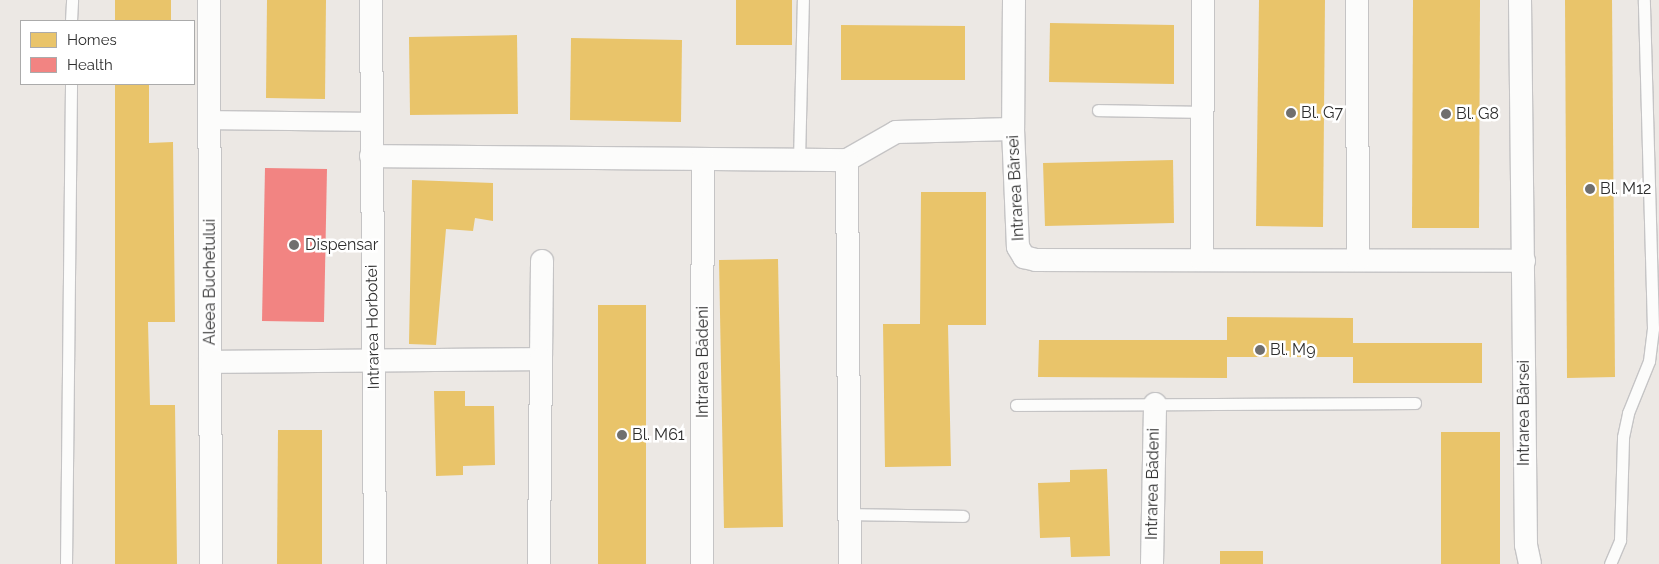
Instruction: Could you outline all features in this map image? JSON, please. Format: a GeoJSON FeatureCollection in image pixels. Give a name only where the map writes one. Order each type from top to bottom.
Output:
{"type":"FeatureCollection","features":[{"type":"Feature","properties":{"kind":"street","name":"Aleea Buchetului"},"geometry":{"type":"LineString","coordinates":[[210,0],[211,564]]}},
{"type":"Feature","properties":{"kind":"street","name":"Intrarea Horbotei"},"geometry":{"type":"LineString","coordinates":[[371,0],[370,122],[375,564]]}},
{"type":"Feature","properties":{"kind":"street","name":"Intrarea Bârsei"},"geometry":{"type":"LineString","coordinates":[[1014,0],[1013,129],[1018,247],[1024,257],[1036,260],[1524,261]]}},
{"type":"Feature","properties":{"kind":"street"},"geometry":{"type":"LineString","coordinates":[[1202,260],[1203,0]]}},
{"type":"Feature","properties":{"kind":"street"},"geometry":{"type":"LineString","coordinates":[[1357,0],[1358,260]]}},
{"type":"Feature","properties":{"kind":"street","name":"Intrarea Bârsei"},"geometry":{"type":"LineString","coordinates":[[1520,0],[1526,545],[1530,564]]}},
{"type":"Feature","properties":{"kind":"street"},"geometry":{"type":"LineString","coordinates":[[209,120],[370,122]]}},
{"type":"Feature","properties":{"kind":"street"},"geometry":{"type":"LineString","coordinates":[[371,156],[848,160],[896,132],[1013,129]]}},
{"type":"Feature","properties":{"kind":"street","name":"Intrarea Bădeni"},"geometry":{"type":"LineString","coordinates":[[702,564],[703,159]]}},
{"type":"Feature","properties":{"kind":"street"},"geometry":{"type":"LineString","coordinates":[[848,160],[850,564]]}},
{"type":"Feature","properties":{"kind":"street"},"geometry":{"type":"LineString","coordinates":[[539,564],[542,261]]}},
{"type":"Feature","properties":{"kind":"street"},"geometry":{"type":"LineString","coordinates":[[210,362],[541,359]]}},
{"type":"Feature","properties":{"kind":"street","name":"Intrarea Bădeni"},"geometry":{"type":"LineString","coordinates":[[1152,564],[1154,404]]}},
{"type":"Feature","properties":{"kind":"lane"},"geometry":{"type":"LineString","coordinates":[[71,20],[72,0]]}},
{"type":"Feature","properties":{"kind":"lane"},"geometry":{"type":"LineString","coordinates":[[799,160],[803,0]]}},
{"type":"Feature","properties":{"kind":"lane"},"geometry":{"type":"LineString","coordinates":[[1610,564],[1620,540],[1625,429],[1649,361],[1653,328],[1644,0]]}},
{"type":"Feature","properties":{"kind":"lane"},"geometry":{"type":"LineString","coordinates":[[66,564],[71,85]]}},
{"type":"Feature","properties":{"kind":"lane"},"geometry":{"type":"LineString","coordinates":[[1098,110],[1202,112]]}},
{"type":"Feature","properties":{"kind":"lane"},"geometry":{"type":"LineString","coordinates":[[1016,405],[1416,403]]}},
{"type":"Feature","properties":{"kind":"lane"},"geometry":{"type":"LineString","coordinates":[[849,514],[963,516]]}},
{"type":"Feature","properties":{"kind":"building: Homes"},"geometry":{"type":"Polygon","coordinates":[[[115,0],[171,0],[171,20],[115,20],[115,0]]]}},
{"type":"Feature","properties":{"kind":"building: Homes"},"geometry":{"type":"Polygon","coordinates":[[[267,0],[326,0],[325,99],[266,98],[267,0]]]}},
{"type":"Feature","properties":{"kind":"building: Homes"},"geometry":{"type":"Polygon","coordinates":[[[736,0],[792,0],[792,45],[736,45],[736,0]]]}},
{"type":"Feature","properties":{"kind":"building: Homes","name":"Bl. G7"},"geometry":{"type":"Polygon","coordinates":[[[1259,0],[1325,0],[1323,227],[1256,226],[1259,0]]]}},
{"type":"Feature","properties":{"kind":"building: Homes","name":"Bl. G8"},"geometry":{"type":"Polygon","coordinates":[[[1413,0],[1480,0],[1479,228],[1412,228],[1413,0]]]}},
{"type":"Feature","properties":{"kind":"building: Homes","name":"Bl. M12"},"geometry":{"type":"Polygon","coordinates":[[[1565,0],[1612,0],[1615,377],[1567,378],[1565,0]]]}},
{"type":"Feature","properties":{"kind":"building: Homes"},"geometry":{"type":"Polygon","coordinates":[[[1050,23],[1174,25],[1174,84],[1049,82],[1050,23]]]}},
{"type":"Feature","properties":{"kind":"building: Homes"},"geometry":{"type":"Polygon","coordinates":[[[841,25],[965,26],[965,80],[841,80],[841,25]]]}},
{"type":"Feature","properties":{"kind":"building: Homes"},"geometry":{"type":"Polygon","coordinates":[[[517,35],[518,114],[410,115],[409,37],[517,35]]]}},
{"type":"Feature","properties":{"kind":"building: Homes"},"geometry":{"type":"Polygon","coordinates":[[[571,38],[682,40],[681,122],[570,120],[571,38]]]}},
{"type":"Feature","properties":{"kind":"building: Homes"},"geometry":{"type":"Polygon","coordinates":[[[115,85],[149,85],[149,143],[173,142],[175,322],[148,322],[150,405],[175,405],[177,564],[115,564],[115,85]]]}},
{"type":"Feature","properties":{"kind":"building: Homes"},"geometry":{"type":"Polygon","coordinates":[[[1173,160],[1174,223],[1045,226],[1043,163],[1173,160]]]}},
{"type":"Feature","properties":{"kind":"building: Homes"},"geometry":{"type":"Polygon","coordinates":[[[412,180],[493,183],[493,221],[475,218],[473,231],[446,229],[436,345],[409,344],[412,180]]]}},
{"type":"Feature","properties":{"kind":"building: Homes"},"geometry":{"type":"Polygon","coordinates":[[[921,192],[986,192],[986,325],[948,325],[951,466],[885,467],[883,324],[920,324],[921,192]]]}},
{"type":"Feature","properties":{"kind":"building: Homes"},"geometry":{"type":"Polygon","coordinates":[[[778,259],[783,527],[724,528],[719,260],[778,259]]]}},
{"type":"Feature","properties":{"kind":"building: Homes","name":"Bl. M61"},"geometry":{"type":"Polygon","coordinates":[[[598,305],[646,305],[646,564],[598,564],[598,305]]]}},
{"type":"Feature","properties":{"kind":"building: Homes","name":"Bl. M9"},"geometry":{"type":"Polygon","coordinates":[[[1227,317],[1353,318],[1353,343],[1482,343],[1482,383],[1353,383],[1353,357],[1227,357],[1227,378],[1038,377],[1039,340],[1227,340],[1227,317]]]}},
{"type":"Feature","properties":{"kind":"building: Homes"},"geometry":{"type":"Polygon","coordinates":[[[434,391],[465,391],[465,406],[494,406],[495,465],[463,466],[463,475],[436,476],[434,391]]]}},
{"type":"Feature","properties":{"kind":"building: Homes"},"geometry":{"type":"Polygon","coordinates":[[[278,430],[322,430],[322,564],[277,564],[278,430]]]}},
{"type":"Feature","properties":{"kind":"building: Homes"},"geometry":{"type":"Polygon","coordinates":[[[1441,432],[1500,432],[1500,564],[1441,564],[1441,432]]]}},
{"type":"Feature","properties":{"kind":"building: Homes"},"geometry":{"type":"Polygon","coordinates":[[[1107,469],[1110,556],[1071,557],[1070,537],[1040,538],[1038,483],[1070,482],[1070,470],[1107,469]]]}},
{"type":"Feature","properties":{"kind":"building: Homes"},"geometry":{"type":"Polygon","coordinates":[[[1220,551],[1263,551],[1263,564],[1220,564],[1220,551]]]}},
{"type":"Feature","properties":{"kind":"building: Health","name":"Dispensar"},"geometry":{"type":"Polygon","coordinates":[[[265,168],[327,169],[324,322],[262,321],[265,168]]]}},
{"type":"Feature","properties":{"kind":"place","name":"Bl. G7"},"geometry":{"type":"Point","coordinates":[1291,113]}},
{"type":"Feature","properties":{"kind":"place","name":"Bl. G8"},"geometry":{"type":"Point","coordinates":[1446,114]}},
{"type":"Feature","properties":{"kind":"place","name":"Bl. M12"},"geometry":{"type":"Point","coordinates":[1590,189]}},
{"type":"Feature","properties":{"kind":"place","name":"Dispensar"},"geometry":{"type":"Point","coordinates":[294,245]}},
{"type":"Feature","properties":{"kind":"place","name":"Bl. M9"},"geometry":{"type":"Point","coordinates":[1260,350]}},
{"type":"Feature","properties":{"kind":"place","name":"Bl. M61"},"geometry":{"type":"Point","coordinates":[622,435]}}]}
